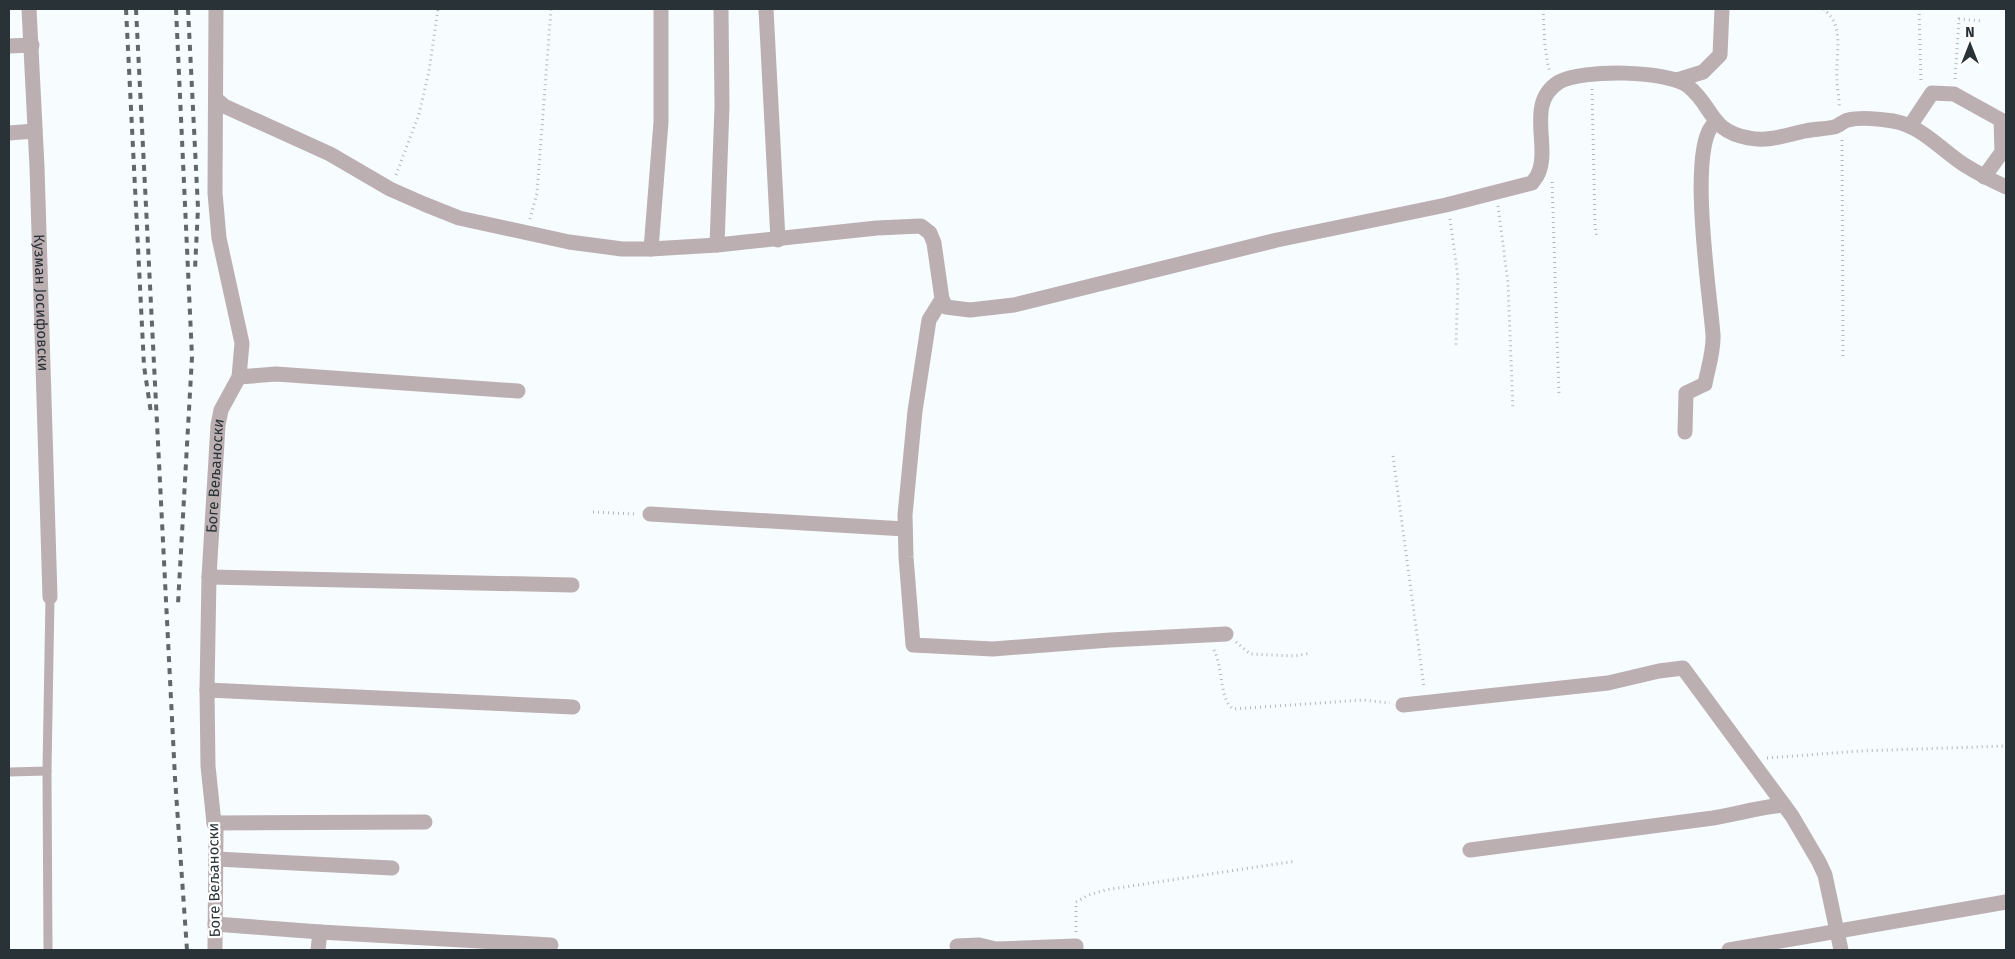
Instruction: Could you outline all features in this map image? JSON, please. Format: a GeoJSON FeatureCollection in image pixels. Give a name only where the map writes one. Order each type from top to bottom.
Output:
{"type":"FeatureCollection","features":[{"type":"Feature","properties":{"kind":"street","name":"Кузман Јосифовски"},"geometry":{"type":"LineString","coordinates":[[29,9],[32,45],[50,597]]}},
{"type":"Feature","properties":{"kind":"street","name":"Боге Вељаноски"},"geometry":{"type":"LineString","coordinates":[[215,950],[216,830],[208,766],[209,577],[218,426],[221,410],[239,377],[242,343],[219,238],[214,193],[216,9]]}},
{"type":"Feature","properties":{"kind":"street"},"geometry":{"type":"LineString","coordinates":[[651,249],[661,122],[662,9]]}},
{"type":"Feature","properties":{"kind":"street"},"geometry":{"type":"LineString","coordinates":[[717,245],[722,106],[721,9]]}},
{"type":"Feature","properties":{"kind":"street"},"geometry":{"type":"LineString","coordinates":[[766,9],[778,240]]}},
{"type":"Feature","properties":{"kind":"street"},"geometry":{"type":"LineString","coordinates":[[1677,80],[1703,72],[1720,55],[1722,9]]}},
{"type":"Feature","properties":{"kind":"street"},"geometry":{"type":"LineString","coordinates":[[9,46],[32,45]]}},
{"type":"Feature","properties":{"kind":"street"},"geometry":{"type":"LineString","coordinates":[[216,98],[224,106],[330,154],[390,190],[459,218],[526,233],[622,249],[651,249],[778,240],[877,228],[921,226],[930,233],[934,243],[942,298],[946,307],[963,310],[1014,305],[1277,240],[1446,205],[1532,183],[1538,174],[1540,163],[1540,115],[1544,101],[1554,86],[1569,78],[1587,75],[1638,74],[1677,80],[1695,92],[1717,122],[1728,132],[1750,139],[1781,137],[1837,127],[1847,120],[1892,121],[1910,126],[1984,177],[2006,187]]}},
{"type":"Feature","properties":{"kind":"street"},"geometry":{"type":"LineString","coordinates":[[1910,126],[1932,93],[1954,94],[2000,120],[2002,152],[1984,177]]}},
{"type":"Feature","properties":{"kind":"street"},"geometry":{"type":"LineString","coordinates":[[1685,432],[1686,393],[1705,384],[1713,336],[1702,224],[1703,161],[1706,136],[1713,124],[1717,122]]}},
{"type":"Feature","properties":{"kind":"street"},"geometry":{"type":"LineString","coordinates":[[9,133],[35,131]]}},
{"type":"Feature","properties":{"kind":"street"},"geometry":{"type":"LineString","coordinates":[[942,298],[929,320],[914,421],[905,515],[906,557],[913,645],[994,649],[1226,634]]}},
{"type":"Feature","properties":{"kind":"street"},"geometry":{"type":"LineString","coordinates":[[239,377],[276,374],[518,392]]}},
{"type":"Feature","properties":{"kind":"street"},"geometry":{"type":"LineString","coordinates":[[650,514],[905,530]]}},
{"type":"Feature","properties":{"kind":"street"},"geometry":{"type":"LineString","coordinates":[[209,577],[572,585]]}},
{"type":"Feature","properties":{"kind":"street"},"geometry":{"type":"LineString","coordinates":[[1403,705],[1608,683],[1658,671],[1683,668],[1750,762],[1784,805],[1825,875],[1841,950]]}},
{"type":"Feature","properties":{"kind":"street"},"geometry":{"type":"LineString","coordinates":[[207,690],[573,707]]}},
{"type":"Feature","properties":{"kind":"street"},"geometry":{"type":"LineString","coordinates":[[1470,850],[1714,818],[1743,813],[1762,806],[1784,805]]}},
{"type":"Feature","properties":{"kind":"street"},"geometry":{"type":"LineString","coordinates":[[214,823],[426,822]]}},
{"type":"Feature","properties":{"kind":"street"},"geometry":{"type":"LineString","coordinates":[[216,859],[392,868]]}},
{"type":"Feature","properties":{"kind":"street"},"geometry":{"type":"LineString","coordinates":[[1729,950],[2006,902]]}},
{"type":"Feature","properties":{"kind":"street"},"geometry":{"type":"LineString","coordinates":[[214,924],[320,932],[551,944]]}},
{"type":"Feature","properties":{"kind":"street"},"geometry":{"type":"LineString","coordinates":[[318,950],[320,932]]}},
{"type":"Feature","properties":{"kind":"street"},"geometry":{"type":"LineString","coordinates":[[957,946],[979,945],[996,949],[1076,948]]}},
{"type":"Feature","properties":{"kind":"lane"},"geometry":{"type":"LineString","coordinates":[[48,950],[47,771],[50,597]]}},
{"type":"Feature","properties":{"kind":"lane"},"geometry":{"type":"LineString","coordinates":[[9,772],[47,771]]}},
{"type":"Feature","properties":{"kind":"path"},"geometry":{"type":"LineString","coordinates":[[390,190],[419,114],[429,71],[438,9]]}},
{"type":"Feature","properties":{"kind":"path"},"geometry":{"type":"LineString","coordinates":[[526,233],[537,193],[551,9]]}},
{"type":"Feature","properties":{"kind":"path"},"geometry":{"type":"LineString","coordinates":[[1543,9],[1547,62],[1554,86]]}},
{"type":"Feature","properties":{"kind":"path"},"geometry":{"type":"LineString","coordinates":[[1823,9],[1829,13],[1838,39],[1837,80],[1839,105],[1837,127],[1843,143],[1843,356]]}},
{"type":"Feature","properties":{"kind":"path"},"geometry":{"type":"LineString","coordinates":[[1919,9],[1921,90]]}},
{"type":"Feature","properties":{"kind":"path"},"geometry":{"type":"LineString","coordinates":[[1954,94],[1958,20],[1983,21]]}},
{"type":"Feature","properties":{"kind":"path"},"geometry":{"type":"LineString","coordinates":[[1587,75],[1592,79],[1595,226],[1598,238]]}},
{"type":"Feature","properties":{"kind":"path"},"geometry":{"type":"LineString","coordinates":[[1540,163],[1550,176],[1554,186],[1559,396]]}},
{"type":"Feature","properties":{"kind":"path"},"geometry":{"type":"LineString","coordinates":[[1495,192],[1508,283],[1513,410]]}},
{"type":"Feature","properties":{"kind":"path"},"geometry":{"type":"LineString","coordinates":[[1446,205],[1451,222],[1458,277],[1456,346]]}},
{"type":"Feature","properties":{"kind":"path"},"geometry":{"type":"LineString","coordinates":[[1393,456],[1426,702]]}},
{"type":"Feature","properties":{"kind":"path"},"geometry":{"type":"LineString","coordinates":[[593,512],[650,514]]}},
{"type":"Feature","properties":{"kind":"path"},"geometry":{"type":"LineString","coordinates":[[1226,634],[1250,654],[1295,656],[1311,653]]}},
{"type":"Feature","properties":{"kind":"path"},"geometry":{"type":"LineString","coordinates":[[1206,635],[1220,663],[1225,699],[1233,709],[1363,700],[1403,705]]}},
{"type":"Feature","properties":{"kind":"path"},"geometry":{"type":"LineString","coordinates":[[1750,762],[1767,758],[1860,751],[2006,746]]}},
{"type":"Feature","properties":{"kind":"path"},"geometry":{"type":"LineString","coordinates":[[1076,948],[1076,902],[1089,895],[1105,890],[1296,862]]}},
{"type":"Feature","properties":{"kind":"railway"},"geometry":{"type":"LineString","coordinates":[[126,9],[144,366],[151,413]]}},
{"type":"Feature","properties":{"kind":"railway"},"geometry":{"type":"LineString","coordinates":[[136,9],[175,778],[187,950]]}},
{"type":"Feature","properties":{"kind":"railway"},"geometry":{"type":"LineString","coordinates":[[176,9],[192,357],[178,604]]}},
{"type":"Feature","properties":{"kind":"railway"},"geometry":{"type":"LineString","coordinates":[[188,9],[198,208],[195,269]]}}]}
